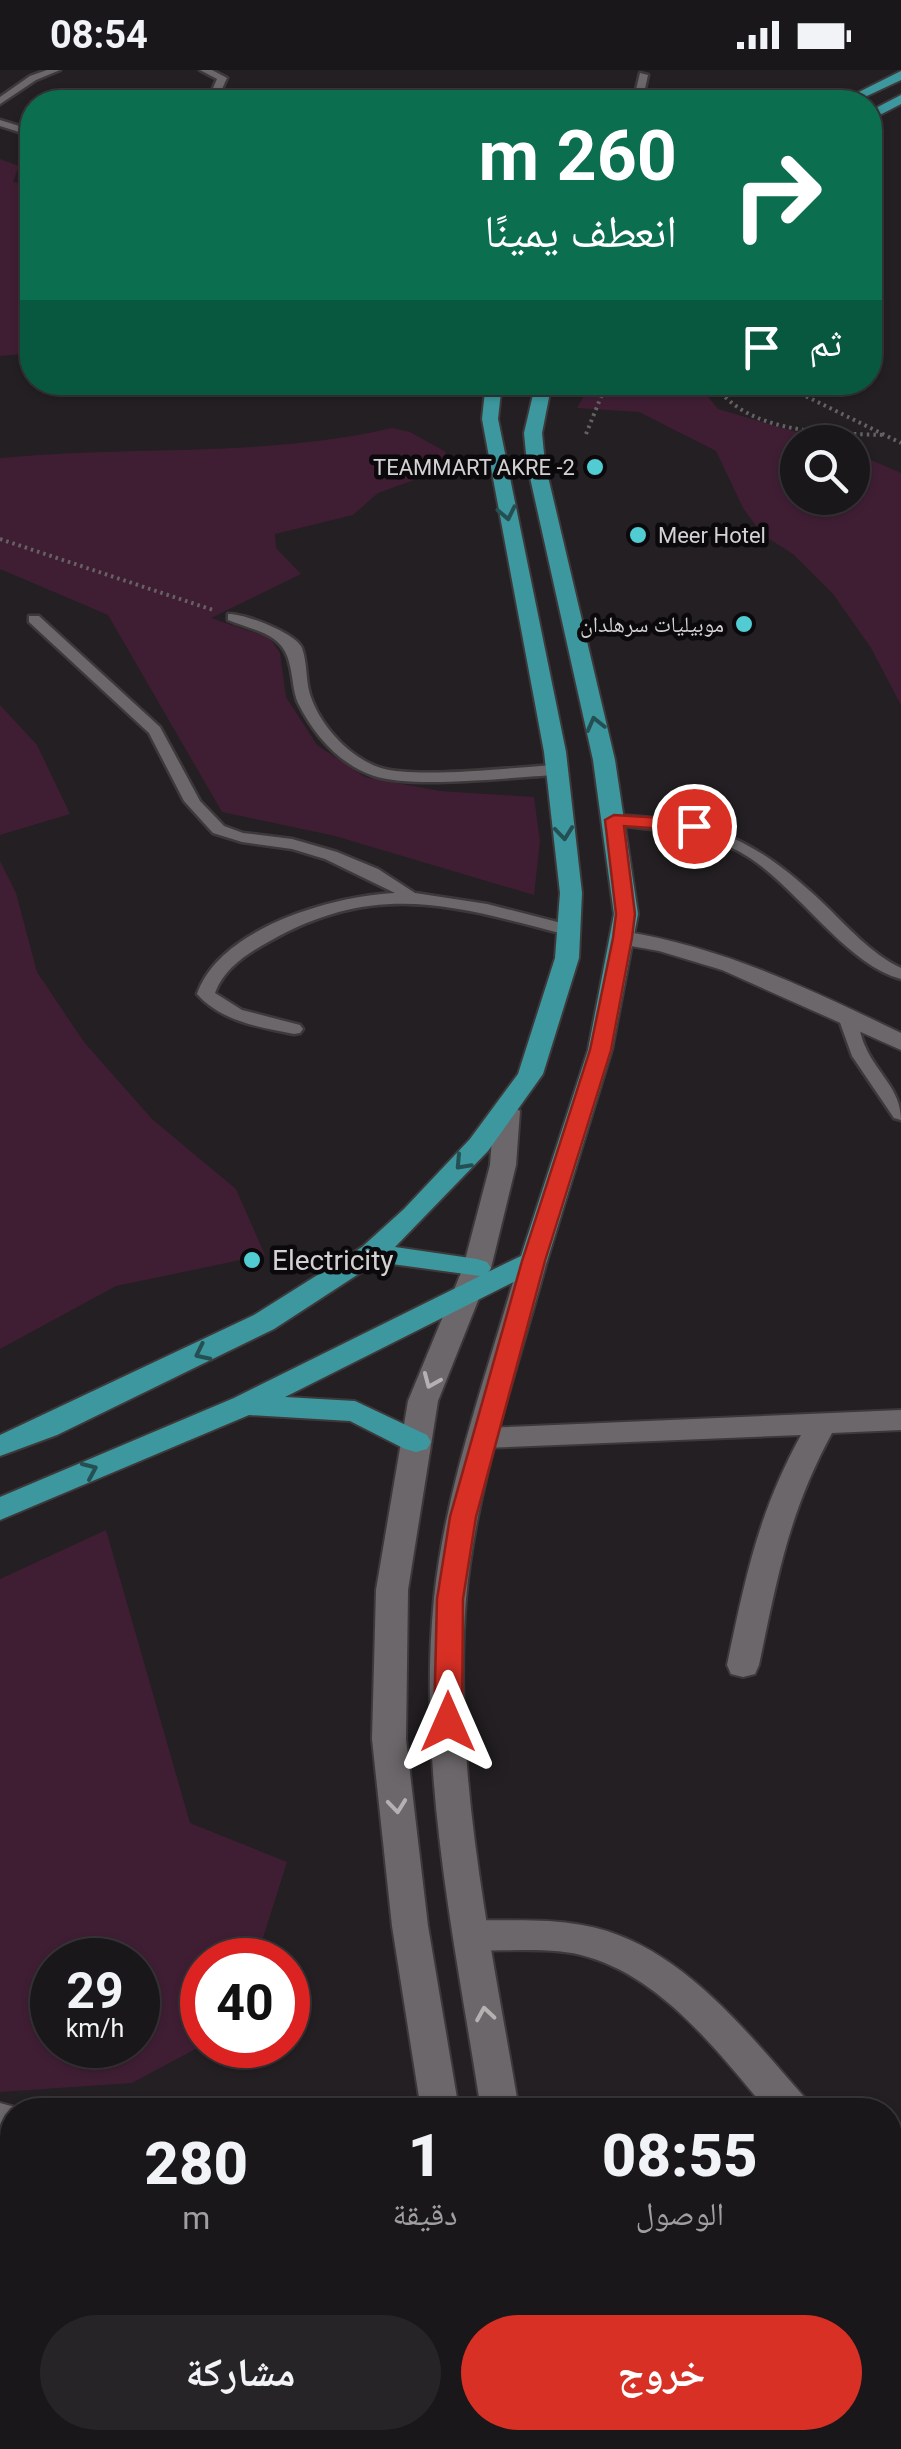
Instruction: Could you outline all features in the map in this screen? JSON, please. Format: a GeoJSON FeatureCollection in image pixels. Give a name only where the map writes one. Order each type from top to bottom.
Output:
{"type":"FeatureCollection","features":[{"type":"Feature","properties":{"kind":"highway"},"geometry":{"type":"LineString","coordinates":[[870,90],[901,75]]}},
{"type":"Feature","properties":{"kind":"highway"},"geometry":{"type":"LineString","coordinates":[[0,1446],[130,1389],[264,1322],[372,1252],[414,1214],[507,1111],[530,1074],[550,1020],[571,930],[557,770],[496,463],[490,419],[493,395]]}},
{"type":"Feature","properties":{"kind":"highway"},"geometry":{"type":"LineString","coordinates":[[0,1509],[244,1405],[474,1280],[533,1261],[600,1050],[626,914],[614,820],[540,492],[533,434],[541,395]]}},
{"type":"Feature","properties":{"kind":"highway"},"geometry":{"type":"LineString","coordinates":[[372,1252],[474,1280]]}},
{"type":"Feature","properties":{"kind":"highway"},"geometry":{"type":"LineString","coordinates":[[244,1405],[356,1411],[416,1442]]}},
{"type":"Feature","properties":{"kind":"street"},"geometry":{"type":"LineString","coordinates":[[622,938],[689,950],[744,969],[901,1044]]}},
{"type":"Feature","properties":{"kind":"street"},"geometry":{"type":"LineString","coordinates":[[438,2098],[410,1926],[389,1739],[392,1590],[423,1401],[474,1280],[503,1164],[507,1111]]}},
{"type":"Feature","properties":{"kind":"street"},"geometry":{"type":"LineString","coordinates":[[498,2098],[449,1755],[450,1599],[463,1517],[533,1261]]}},
{"type":"Feature","properties":{"kind":"street"},"geometry":{"type":"LineString","coordinates":[[484,1438],[901,1420]]}},
{"type":"Feature","properties":{"kind":"street"},"geometry":{"type":"LineString","coordinates":[[744,1665],[768,1544],[789,1484],[823,1422]]}},
{"type":"Feature","properties":{"kind":"street"},"geometry":{"type":"LineString","coordinates":[[473,1936],[593,1942],[655,1973],[722,2031],[781,2098]]}},
{"type":"Feature","properties":{"kind":"lane"},"geometry":{"type":"LineString","coordinates":[[0,101],[33,78],[55,70]]}},
{"type":"Feature","properties":{"kind":"lane"},"geometry":{"type":"LineString","coordinates":[[205,70],[222,78],[217,90]]}},
{"type":"Feature","properties":{"kind":"lane"},"geometry":{"type":"LineString","coordinates":[[640,90],[643,75]]}},
{"type":"Feature","properties":{"kind":"lane"},"geometry":{"type":"LineString","coordinates":[[233,618],[285,638],[294,646],[304,700],[324,734],[347,756],[378,772],[413,776],[557,770]]}},
{"type":"Feature","properties":{"kind":"lane"},"geometry":{"type":"LineString","coordinates":[[34,619],[155,730],[186,792],[218,830],[306,847],[393,884],[408,895]]}},
{"type":"Feature","properties":{"kind":"lane"},"geometry":{"type":"LineString","coordinates":[[614,820],[662,821],[728,836],[774,866],[870,958],[901,974]]}},
{"type":"Feature","properties":{"kind":"lane"},"geometry":{"type":"LineString","coordinates":[[294,1029],[242,1018],[218,1006],[206,994],[209,982],[229,959],[274,930],[352,901],[408,895],[511,913],[571,930]]}},
{"type":"Feature","properties":{"kind":"lane"},"geometry":{"type":"LineString","coordinates":[[846,1017],[850,1040],[901,1114]]}},
{"type":"Feature","properties":{"kind":"path"},"geometry":{"type":"LineString","coordinates":[[586,434],[590,412],[604,395]]}},
{"type":"Feature","properties":{"kind":"path"},"geometry":{"type":"LineString","coordinates":[[721,395],[725,402],[747,414],[836,434],[885,435]]}},
{"type":"Feature","properties":{"kind":"path"},"geometry":{"type":"LineString","coordinates":[[803,395],[901,443]]}},
{"type":"Feature","properties":{"kind":"path"},"geometry":{"type":"LineString","coordinates":[[0,539],[233,618]]}},
{"type":"Feature","properties":{"kind":"shaded area"},"geometry":{"type":"Polygon","coordinates":[[[0,159],[19,166],[13,182],[20,183],[20,354],[0,356],[0,159]]]}},
{"type":"Feature","properties":{"kind":"shaded area"},"geometry":{"type":"Polygon","coordinates":[[[584,395],[707,395],[718,409],[780,427],[780,515],[870,515],[870,459],[901,473],[901,705],[871,648],[833,594],[793,554],[763,535],[743,508],[716,451],[639,412],[577,408],[584,395]]]}},
{"type":"Feature","properties":{"kind":"shaded area"},"geometry":{"type":"Polygon","coordinates":[[[392,428],[410,432],[446,452],[439,471],[378,493],[353,515],[275,534],[276,548],[301,574],[211,618],[270,638],[280,653],[286,697],[317,745],[365,777],[440,791],[534,797],[540,841],[534,895],[335,836],[222,812],[108,615],[0,569],[0,458],[295,444],[392,428]]]}},
{"type":"Feature","properties":{"kind":"shaded area"},"geometry":{"type":"Polygon","coordinates":[[[0,705],[37,745],[70,814],[0,835],[0,705]]]}},
{"type":"Feature","properties":{"kind":"shaded area"},"geometry":{"type":"Polygon","coordinates":[[[0,861],[16,893],[37,972],[84,1042],[152,1119],[236,1189],[265,1255],[116,1286],[0,1349],[0,861]]]}},
{"type":"Feature","properties":{"kind":"shaded area"},"geometry":{"type":"Polygon","coordinates":[[[106,1530],[190,1823],[287,1862],[263,1938],[180,1938],[180,2057],[132,2083],[0,2092],[0,1579],[106,1530]]]}},
{"type":"Feature","properties":{"kind":"place","name":"TEAMMART AKRE -2"},"geometry":{"type":"Point","coordinates":[595,467]}},
{"type":"Feature","properties":{"kind":"place","name":"Meer Hotel"},"geometry":{"type":"Point","coordinates":[638,535]}},
{"type":"Feature","properties":{"kind":"place","name":"موبيليات سرهلدان"},"geometry":{"type":"Point","coordinates":[744,624]}},
{"type":"Feature","properties":{"kind":"place","name":"Electricity"},"geometry":{"type":"Point","coordinates":[252,1260]}},
{"type":"Feature","properties":{"kind":"route"},"geometry":{"type":"LineString","coordinates":[[448,1722],[450,1599],[463,1517],[533,1261],[600,1050],[622,938],[626,914],[614,820],[694,826]]}}]}
